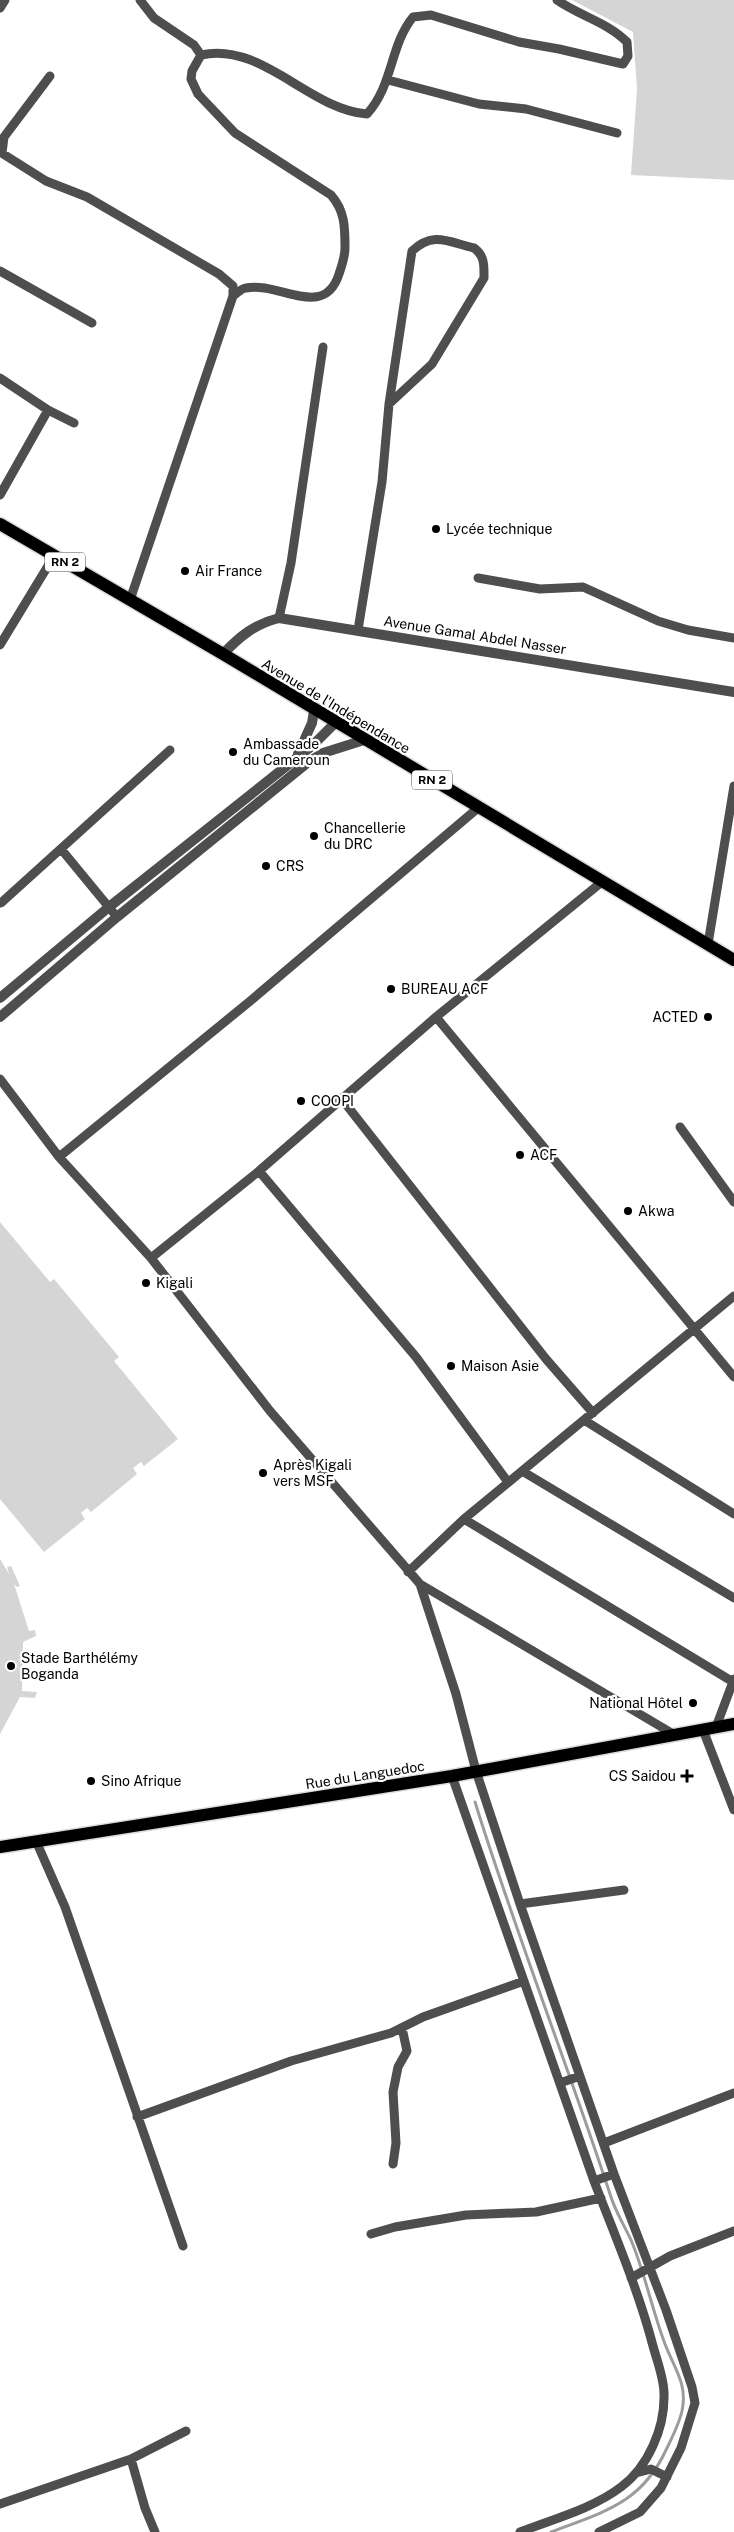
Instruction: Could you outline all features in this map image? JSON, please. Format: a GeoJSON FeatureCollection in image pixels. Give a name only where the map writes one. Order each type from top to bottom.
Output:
{"type":"FeatureCollection","features":[{"type":"Feature","properties":{"kind":"main road","name":"Avenue de l'Indépendance"},"geometry":{"type":"LineString","coordinates":[[0,524],[223,654],[314,711],[734,960]]}},
{"type":"Feature","properties":{"kind":"main road","name":"Rue du Languedoc"},"geometry":{"type":"LineString","coordinates":[[0,1847],[452,1776],[734,1724]]}},
{"type":"Feature","properties":{"kind":"street"},"geometry":{"type":"LineString","coordinates":[[0,8],[5,0]]}},
{"type":"Feature","properties":{"kind":"street"},"geometry":{"type":"LineString","coordinates":[[140,0],[154,18],[194,45],[201,56]]}},
{"type":"Feature","properties":{"kind":"street"},"geometry":{"type":"LineString","coordinates":[[233,296],[245,288],[264,288],[309,299],[324,296],[336,283],[345,256],[346,224],[340,205],[332,195],[235,133],[198,94],[190,79],[192,71],[201,56],[216,52],[236,54],[356,113],[368,114],[378,103],[388,80],[403,29],[413,17],[431,15],[518,42],[559,49],[623,64],[628,56],[627,42],[615,30],[569,8],[557,0]]}},
{"type":"Feature","properties":{"kind":"street"},"geometry":{"type":"LineString","coordinates":[[50,76],[4,137],[1,152],[46,181],[87,198],[219,274],[233,286],[233,296],[130,600]]}},
{"type":"Feature","properties":{"kind":"street"},"geometry":{"type":"LineString","coordinates":[[388,80],[478,104],[526,108],[617,133]]}},
{"type":"Feature","properties":{"kind":"street"},"geometry":{"type":"LineString","coordinates":[[358,630],[382,482],[388,404],[412,251],[423,241],[434,238],[474,248],[480,252],[484,263],[484,278],[432,364],[388,404]]}},
{"type":"Feature","properties":{"kind":"street"},"geometry":{"type":"LineString","coordinates":[[0,271],[92,323]]}},
{"type":"Feature","properties":{"kind":"street"},"geometry":{"type":"LineString","coordinates":[[279,618],[291,563],[323,347]]}},
{"type":"Feature","properties":{"kind":"street"},"geometry":{"type":"LineString","coordinates":[[0,378],[48,410],[74,423]]}},
{"type":"Feature","properties":{"kind":"street"},"geometry":{"type":"LineString","coordinates":[[0,495],[48,410]]}},
{"type":"Feature","properties":{"kind":"street"},"geometry":{"type":"LineString","coordinates":[[0,645],[54,556]]}},
{"type":"Feature","properties":{"kind":"street"},"geometry":{"type":"LineString","coordinates":[[478,578],[540,589],[583,588],[658,621],[688,630],[734,638]]}},
{"type":"Feature","properties":{"kind":"street","name":"Avenue Gamal Abdel Nasser"},"geometry":{"type":"LineString","coordinates":[[223,654],[249,630],[261,623],[279,618],[734,692]]}},
{"type":"Feature","properties":{"kind":"street"},"geometry":{"type":"LineString","coordinates":[[296,757],[309,731],[314,711]]}},
{"type":"Feature","properties":{"kind":"street"},"geometry":{"type":"LineString","coordinates":[[0,998],[109,907],[327,733],[335,723]]}},
{"type":"Feature","properties":{"kind":"street"},"geometry":{"type":"LineString","coordinates":[[0,1018],[118,917],[307,763],[340,746],[364,740]]}},
{"type":"Feature","properties":{"kind":"street"},"geometry":{"type":"LineString","coordinates":[[1,903],[170,750]]}},
{"type":"Feature","properties":{"kind":"street"},"geometry":{"type":"LineString","coordinates":[[708,944],[734,786]]}},
{"type":"Feature","properties":{"kind":"street"},"geometry":{"type":"LineString","coordinates":[[59,1156],[249,1002],[478,808]]}},
{"type":"Feature","properties":{"kind":"street"},"geometry":{"type":"LineString","coordinates":[[61,849],[118,917]]}},
{"type":"Feature","properties":{"kind":"street"},"geometry":{"type":"LineString","coordinates":[[151,1258],[259,1171],[436,1017],[602,881]]}},
{"type":"Feature","properties":{"kind":"street"},"geometry":{"type":"LineString","coordinates":[[436,1017],[734,1377]]}},
{"type":"Feature","properties":{"kind":"street"},"geometry":{"type":"LineString","coordinates":[[0,1079],[59,1156],[151,1258],[270,1411],[420,1584],[675,1735]]}},
{"type":"Feature","properties":{"kind":"street"},"geometry":{"type":"LineString","coordinates":[[341,1098],[546,1359],[593,1413]]}},
{"type":"Feature","properties":{"kind":"street"},"geometry":{"type":"LineString","coordinates":[[680,1127],[734,1202]]}},
{"type":"Feature","properties":{"kind":"street"},"geometry":{"type":"LineString","coordinates":[[259,1171],[416,1357],[508,1482]]}},
{"type":"Feature","properties":{"kind":"street"},"geometry":{"type":"LineString","coordinates":[[408,1572],[464,1519],[734,1296]]}},
{"type":"Feature","properties":{"kind":"street"},"geometry":{"type":"LineString","coordinates":[[584,1420],[734,1514]]}},
{"type":"Feature","properties":{"kind":"street"},"geometry":{"type":"LineString","coordinates":[[522,1471],[734,1598]]}},
{"type":"Feature","properties":{"kind":"street"},"geometry":{"type":"LineString","coordinates":[[464,1519],[733,1680],[716,1727]]}},
{"type":"Feature","properties":{"kind":"street"},"geometry":{"type":"LineString","coordinates":[[420,1584],[456,1694],[476,1771],[520,1904],[614,2174],[685,2360],[695,2403],[682,2448],[667,2477],[640,2512],[599,2532]]}},
{"type":"Feature","properties":{"kind":"street"},"geometry":{"type":"LineString","coordinates":[[703,1730],[734,1810]]}},
{"type":"Feature","properties":{"kind":"street"},"geometry":{"type":"LineString","coordinates":[[452,1776],[600,2198],[616,2234],[649,2331],[664,2394],[659,2427],[648,2457],[636,2473],[605,2498],[520,2532]]}},
{"type":"Feature","properties":{"kind":"street"},"geometry":{"type":"LineString","coordinates":[[36,1841],[65,1907],[183,2246]]}},
{"type":"Feature","properties":{"kind":"street"},"geometry":{"type":"LineString","coordinates":[[520,1904],[624,1890]]}},
{"type":"Feature","properties":{"kind":"street"},"geometry":{"type":"LineString","coordinates":[[137,2117],[290,2061],[392,2034],[449,2008],[524,1981]]}},
{"type":"Feature","properties":{"kind":"street"},"geometry":{"type":"LineString","coordinates":[[393,2164],[396,2143],[393,2092],[398,2068],[407,2051],[402,2028]]}},
{"type":"Feature","properties":{"kind":"street"},"geometry":{"type":"LineString","coordinates":[[560,2082],[580,2076]]}},
{"type":"Feature","properties":{"kind":"street"},"geometry":{"type":"LineString","coordinates":[[604,2143],[734,2093]]}},
{"type":"Feature","properties":{"kind":"street"},"geometry":{"type":"LineString","coordinates":[[594,2181],[614,2174]]}},
{"type":"Feature","properties":{"kind":"street"},"geometry":{"type":"LineString","coordinates":[[371,2234],[395,2227],[466,2215],[536,2212],[600,2198]]}},
{"type":"Feature","properties":{"kind":"street"},"geometry":{"type":"LineString","coordinates":[[631,2278],[649,2267],[734,2231]]}},
{"type":"Feature","properties":{"kind":"street"},"geometry":{"type":"LineString","coordinates":[[0,2504],[131,2459],[186,2431]]}},
{"type":"Feature","properties":{"kind":"street"},"geometry":{"type":"LineString","coordinates":[[648,2457],[651,2469]]}},
{"type":"Feature","properties":{"kind":"street"},"geometry":{"type":"LineString","coordinates":[[131,2459],[145,2508],[155,2532]]}},
{"type":"Feature","properties":{"kind":"street"},"geometry":{"type":"LineString","coordinates":[[636,2473],[651,2469],[667,2477]]}},
{"type":"Feature","properties":{"kind":"shaded area"},"geometry":{"type":"Polygon","coordinates":[[[572,0],[734,0],[734,180],[631,175],[637,89],[633,32],[572,0]]]}},
{"type":"Feature","properties":{"kind":"shaded area"},"geometry":{"type":"Polygon","coordinates":[[[0,1222],[50,1282],[54,1279],[119,1357],[114,1361],[178,1439],[144,1466],[141,1462],[133,1468],[137,1474],[91,1512],[87,1508],[81,1513],[85,1519],[44,1552],[0,1499],[0,1222]]]}},
{"type":"Feature","properties":{"kind":"shaded area","name":"Stade Barthélémy Boganda"},"geometry":{"type":"Polygon","coordinates":[[[0,1559],[9,1574],[7,1567],[11,1566],[20,1586],[17,1587],[14,1584],[29,1631],[35,1630],[36,1636],[23,1642],[22,1691],[37,1692],[35,1698],[20,1697],[0,1734],[0,1559]]]}},
{"type":"Feature","properties":{"kind":"waterway"},"geometry":{"type":"LineString","coordinates":[[475,1802],[507,1901],[612,2200],[636,2253],[660,2331],[682,2384],[683,2393],[682,2411],[675,2431],[656,2468],[645,2483],[619,2504],[604,2512],[551,2532]]}},
{"type":"Feature","properties":{"kind":"place","name":"Lycée technique"},"geometry":{"type":"Point","coordinates":[436,529]}},
{"type":"Feature","properties":{"kind":"place","name":"Air France"},"geometry":{"type":"Point","coordinates":[185,571]}},
{"type":"Feature","properties":{"kind":"place","name":"Ambassade du Cameroun"},"geometry":{"type":"Point","coordinates":[233,752]}},
{"type":"Feature","properties":{"kind":"place","name":"Chancellerie du DRC"},"geometry":{"type":"Point","coordinates":[314,836]}},
{"type":"Feature","properties":{"kind":"place","name":"CRS"},"geometry":{"type":"Point","coordinates":[266,866]}},
{"type":"Feature","properties":{"kind":"place","name":"BUREAU ACF"},"geometry":{"type":"Point","coordinates":[391,989]}},
{"type":"Feature","properties":{"kind":"place","name":"ACTED"},"geometry":{"type":"Point","coordinates":[708,1017]}},
{"type":"Feature","properties":{"kind":"place","name":"COOPI"},"geometry":{"type":"Point","coordinates":[301,1101]}},
{"type":"Feature","properties":{"kind":"place","name":"ACF"},"geometry":{"type":"Point","coordinates":[520,1155]}},
{"type":"Feature","properties":{"kind":"place","name":"Akwa"},"geometry":{"type":"Point","coordinates":[628,1211]}},
{"type":"Feature","properties":{"kind":"place","name":"Kigali"},"geometry":{"type":"Point","coordinates":[146,1283]}},
{"type":"Feature","properties":{"kind":"place","name":"Maison Asie"},"geometry":{"type":"Point","coordinates":[451,1366]}},
{"type":"Feature","properties":{"kind":"place","name":"Après Kigali vers MSF"},"geometry":{"type":"Point","coordinates":[263,1473]}},
{"type":"Feature","properties":{"kind":"place","name":"Stade Barthélémy Boganda"},"geometry":{"type":"Point","coordinates":[11,1666]}},
{"type":"Feature","properties":{"kind":"place","name":"National Hôtel"},"geometry":{"type":"Point","coordinates":[693,1703]}},
{"type":"Feature","properties":{"kind":"place","name":"CS Saidou"},"geometry":{"type":"Point","coordinates":[687,1776]}},
{"type":"Feature","properties":{"kind":"place","name":"Sino Afrique"},"geometry":{"type":"Point","coordinates":[91,1781]}}]}
